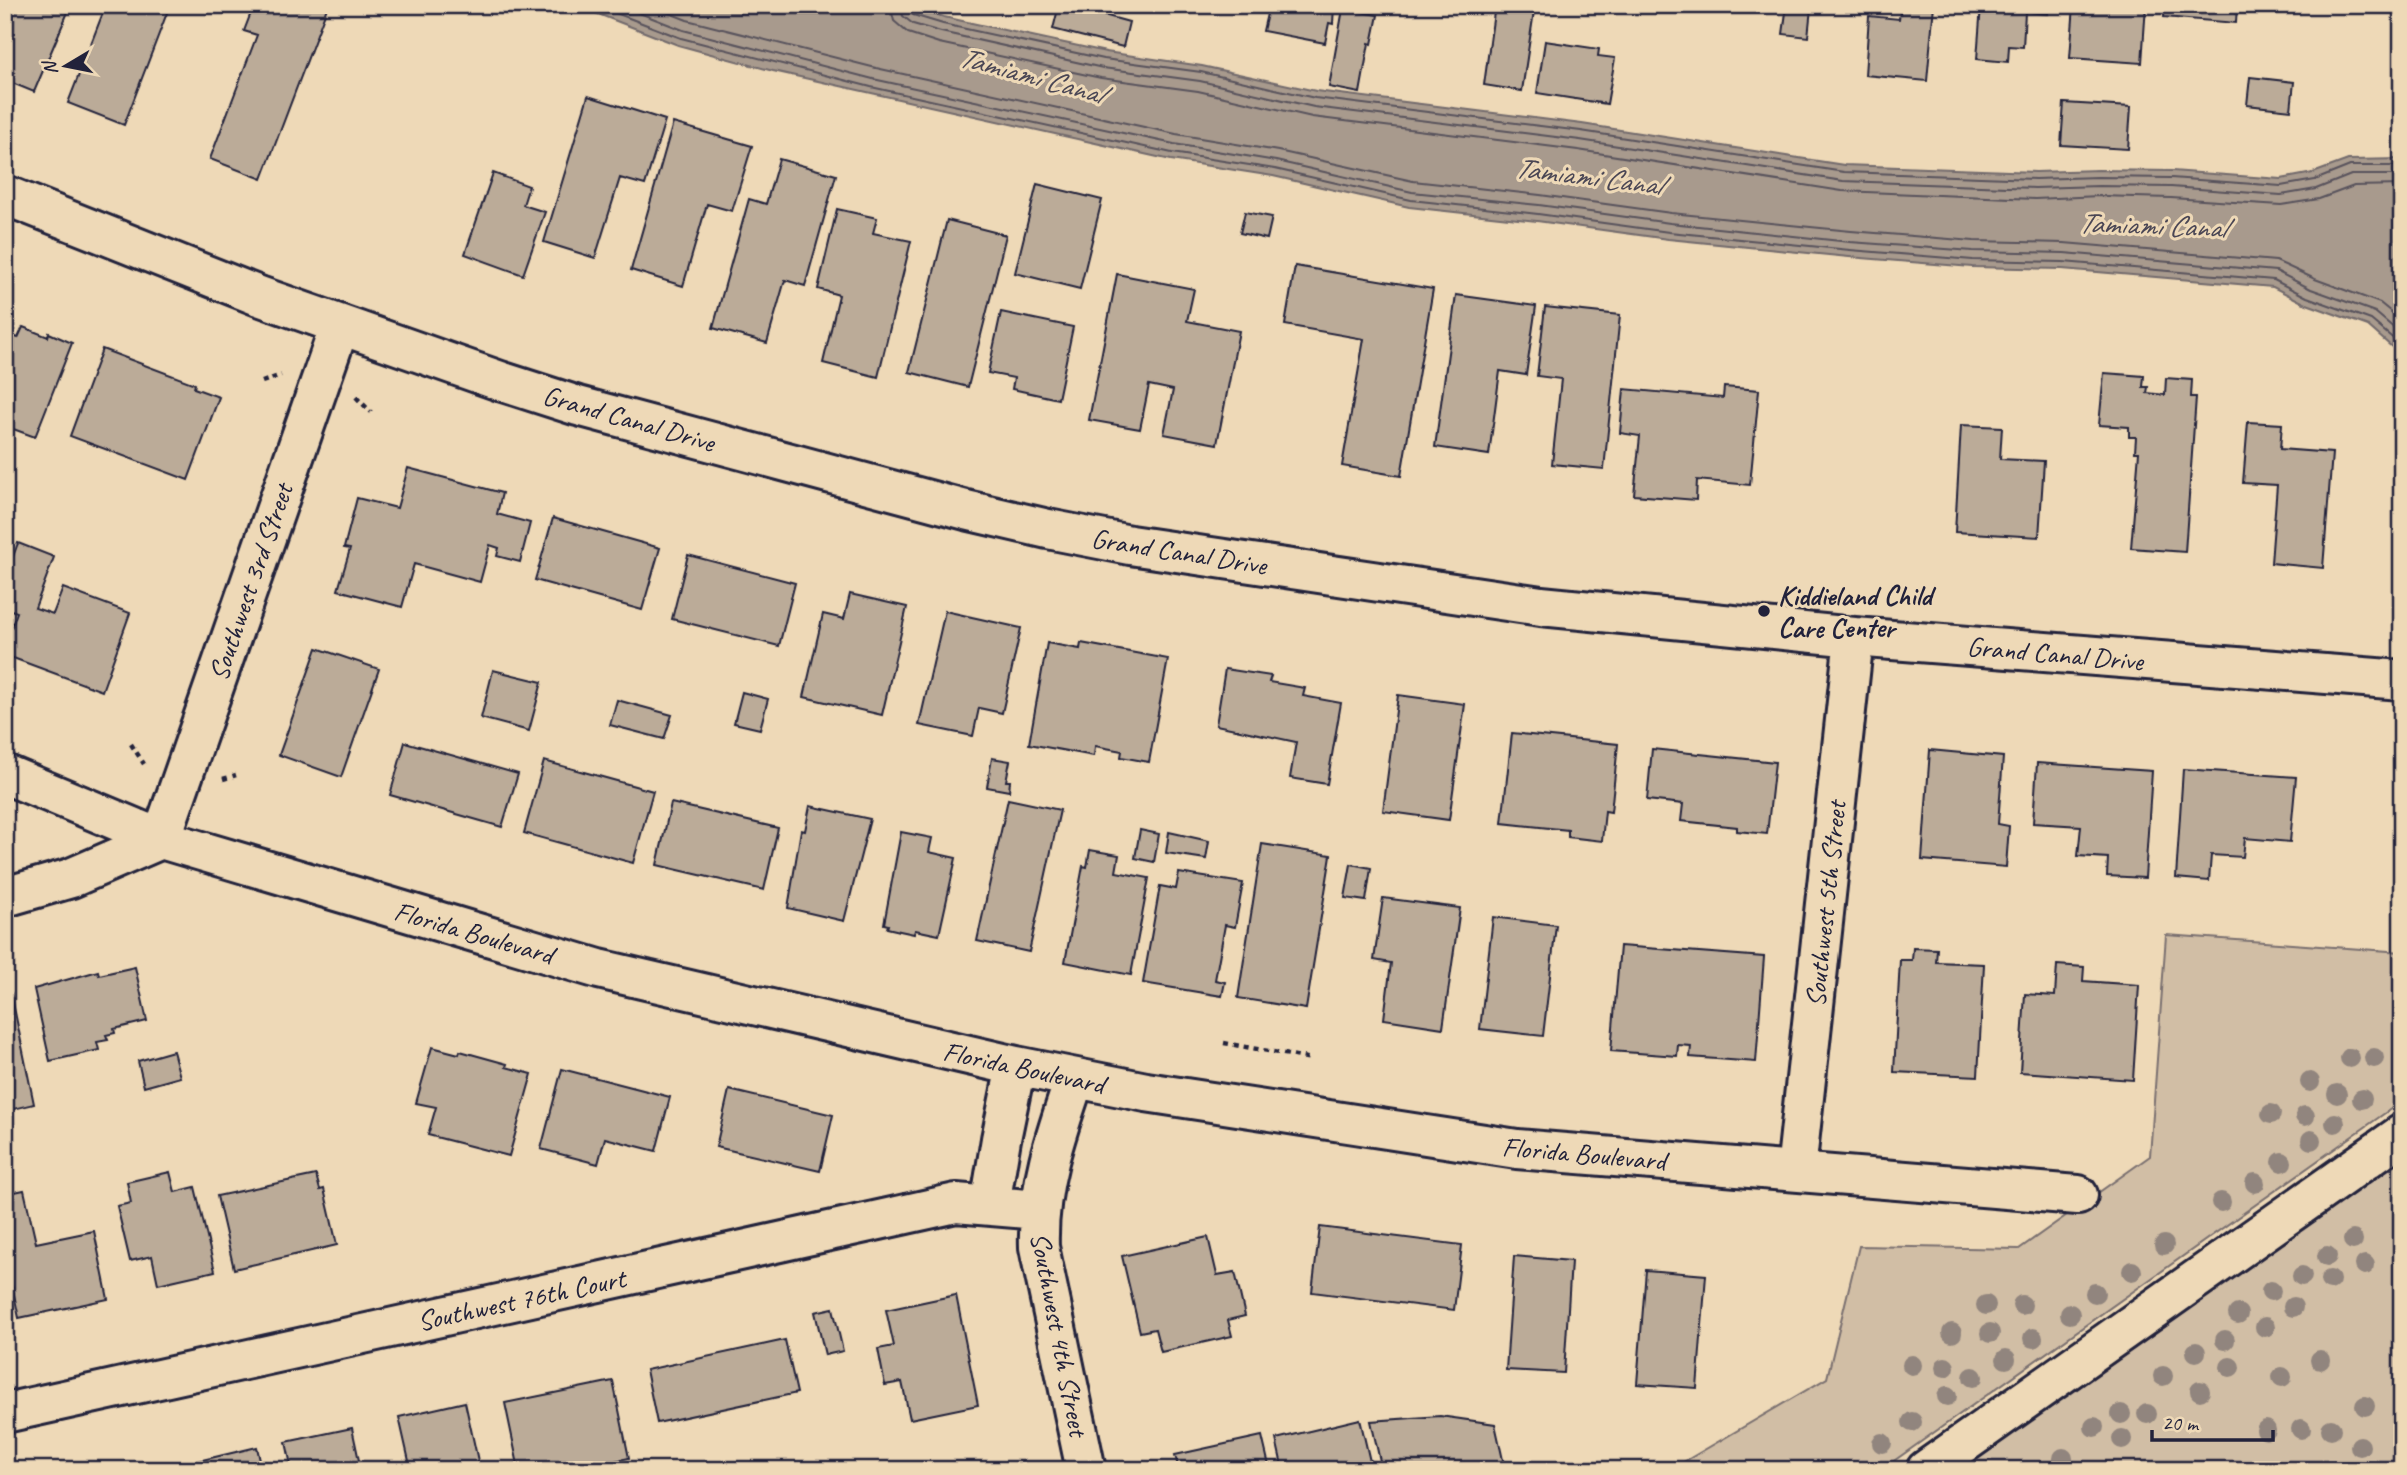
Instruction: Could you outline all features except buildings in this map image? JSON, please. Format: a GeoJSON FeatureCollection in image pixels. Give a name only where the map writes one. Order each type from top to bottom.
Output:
{"type":"FeatureCollection","features":[{"type":"Feature","properties":{"kind":"main road","name":"Grand Canal Drive"},"geometry":{"type":"LineString","coordinates":[[5,195],[340,325],[578,406],[966,510],[1048,529],[1130,545],[1541,606],[1854,637],[2402,680]]}},
{"type":"Feature","properties":{"kind":"main road","name":"Southwest 3rd Street"},"geometry":{"type":"LineString","coordinates":[[161,839],[340,325]]}},
{"type":"Feature","properties":{"kind":"main road","name":"Southwest 5th Street"},"geometry":{"type":"LineString","coordinates":[[1796,1171],[1854,637]]}},
{"type":"Feature","properties":{"kind":"main road","name":"Florida Boulevard"},"geometry":{"type":"LineString","coordinates":[[5,774],[161,839],[599,969],[953,1053],[1074,1078],[1146,1092],[1517,1149],[2078,1195]]}},
{"type":"Feature","properties":{"kind":"main road"},"geometry":{"type":"LineString","coordinates":[[5,897],[71,878],[161,839]]}},
{"type":"Feature","properties":{"kind":"main road"},"geometry":{"type":"LineString","coordinates":[[990,1205],[1017,1066]]}},
{"type":"Feature","properties":{"kind":"main road","name":"Southwest 4th Street"},"geometry":{"type":"LineString","coordinates":[[1074,1078],[1050,1156],[1039,1210],[1040,1258],[1086,1470]]}},
{"type":"Feature","properties":{"kind":"main road"},"geometry":{"type":"LineString","coordinates":[[1926,1470],[2402,1134]]}},
{"type":"Feature","properties":{"kind":"main road","name":"Southwest 76th Court"},"geometry":{"type":"LineString","coordinates":[[5,1413],[956,1203],[1039,1210]]}},
{"type":"Feature","properties":{"kind":"path"},"geometry":{"type":"LineString","coordinates":[[262,382],[285,374]]}},
{"type":"Feature","properties":{"kind":"path"},"geometry":{"type":"LineString","coordinates":[[353,394],[370,412]]}},
{"type":"Feature","properties":{"kind":"path"},"geometry":{"type":"LineString","coordinates":[[131,744],[145,766]]}},
{"type":"Feature","properties":{"kind":"path"},"geometry":{"type":"LineString","coordinates":[[1224,1042],[1312,1059]]}},
{"type":"Feature","properties":{"kind":"shaded area"},"geometry":{"type":"Polygon","coordinates":[[[2166,935],[2402,952],[2402,1101],[1881,1470],[1670,1470],[1827,1378],[1859,1246],[2019,1249],[2150,1156],[2166,935]]]}},
{"type":"Feature","properties":{"kind":"shaded area"},"geometry":{"type":"Polygon","coordinates":[[[2402,1159],[2402,1470],[1952,1470],[2402,1159]]]}},
{"type":"Feature","properties":{"kind":"water","name":"Tamiami Canal"},"geometry":{"type":"Polygon","coordinates":[[[575,5],[906,5],[944,17],[1106,52],[1202,66],[1316,91],[1582,124],[1844,165],[2036,172],[2172,171],[2281,179],[2313,173],[2348,160],[2402,159],[2402,356],[2368,326],[2304,303],[2273,287],[2062,269],[1972,267],[1849,257],[1668,239],[1409,207],[1273,176],[1171,160],[773,71],[678,45],[575,5]]]}},
{"type":"Feature","properties":{"kind":"place","name":"Kiddieland Child Care Center"},"geometry":{"type":"Point","coordinates":[1764,611]}}]}
